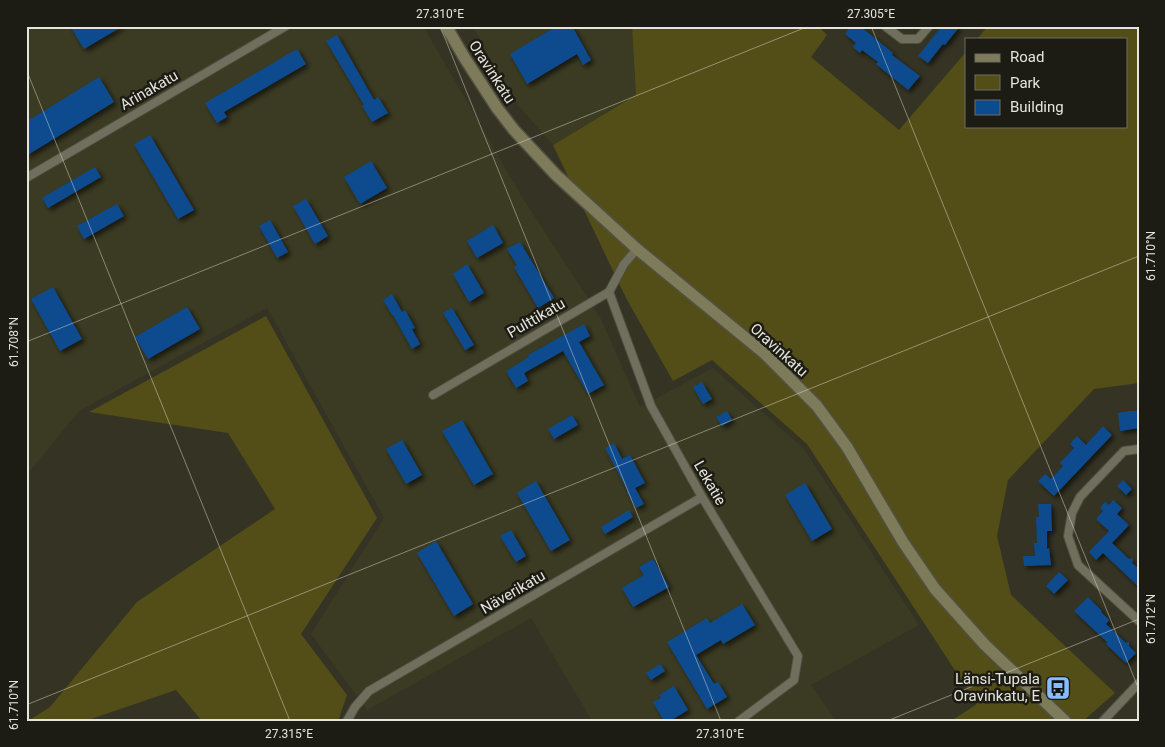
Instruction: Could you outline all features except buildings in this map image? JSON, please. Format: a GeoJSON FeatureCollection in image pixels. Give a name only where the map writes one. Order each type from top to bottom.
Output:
{"type":"FeatureCollection","features":[{"type":"Feature","properties":{"kind":"street","name":"Arinakatu"},"geometry":{"type":"LineString","coordinates":[[26,178],[286,26]]}},
{"type":"Feature","properties":{"kind":"street","name":"Oravinkatu"},"geometry":{"type":"LineString","coordinates":[[446,26],[497,108],[514,130],[556,176],[637,249],[764,353],[817,406],[847,447],[903,542],[935,589],[985,646],[1065,721]]}},
{"type":"Feature","properties":{"kind":"street"},"geometry":{"type":"LineString","coordinates":[[885,26],[902,39],[918,39],[928,26]]}},
{"type":"Feature","properties":{"kind":"street"},"geometry":{"type":"LineString","coordinates":[[609,292],[624,264],[637,249]]}},
{"type":"Feature","properties":{"kind":"street","name":"Pulttikatu"},"geometry":{"type":"LineString","coordinates":[[433,395],[609,292]]}},
{"type":"Feature","properties":{"kind":"street","name":"Lekatie"},"geometry":{"type":"LineString","coordinates":[[609,292],[652,406],[702,497],[798,656],[794,680],[739,721]]}},
{"type":"Feature","properties":{"kind":"street"},"geometry":{"type":"LineString","coordinates":[[1139,448],[1124,451],[1080,497],[1072,514],[1068,536],[1078,565],[1139,621]]}},
{"type":"Feature","properties":{"kind":"street","name":"Näverikatu"},"geometry":{"type":"LineString","coordinates":[[347,721],[355,707],[370,691],[702,497]]}},
{"type":"Feature","properties":{"kind":"street"},"geometry":{"type":"LineString","coordinates":[[1103,721],[1139,683]]}},
{"type":"Feature","properties":{"kind":"shaded area"},"geometry":{"type":"Polygon","coordinates":[[[26,26],[423,26],[522,197],[600,317],[640,407],[713,368],[804,449],[919,625],[811,685],[836,721],[592,721],[531,618],[367,710],[311,634],[384,518],[267,308],[79,411],[26,476],[26,26]]]}},
{"type":"Feature","properties":{"kind":"shaded area"},"geometry":{"type":"Polygon","coordinates":[[[473,26],[632,26],[636,95],[553,145],[519,106],[486,52],[473,26]]]}},
{"type":"Feature","properties":{"kind":"green space"},"geometry":{"type":"Polygon","coordinates":[[[632,26],[818,26],[827,35],[811,57],[899,130],[965,53],[965,128],[1128,128],[1128,38],[978,38],[988,26],[1139,26],[1139,383],[1094,389],[1008,480],[997,536],[1011,595],[1115,693],[1083,721],[951,721],[977,704],[807,444],[712,360],[673,381],[626,298],[553,145],[636,95],[632,26]]]}},
{"type":"Feature","properties":{"kind":"green space"},"geometry":{"type":"Polygon","coordinates":[[[266,316],[377,518],[301,634],[347,695],[338,721],[202,721],[176,690],[85,721],[28,721],[50,707],[137,602],[275,509],[228,433],[89,412],[266,316]]]}},
{"type":"Feature","properties":{"kind":"place","name":"Länsi-Tupala Oravinkatu, E"},"geometry":{"type":"Point","coordinates":[1058,688]}}]}
